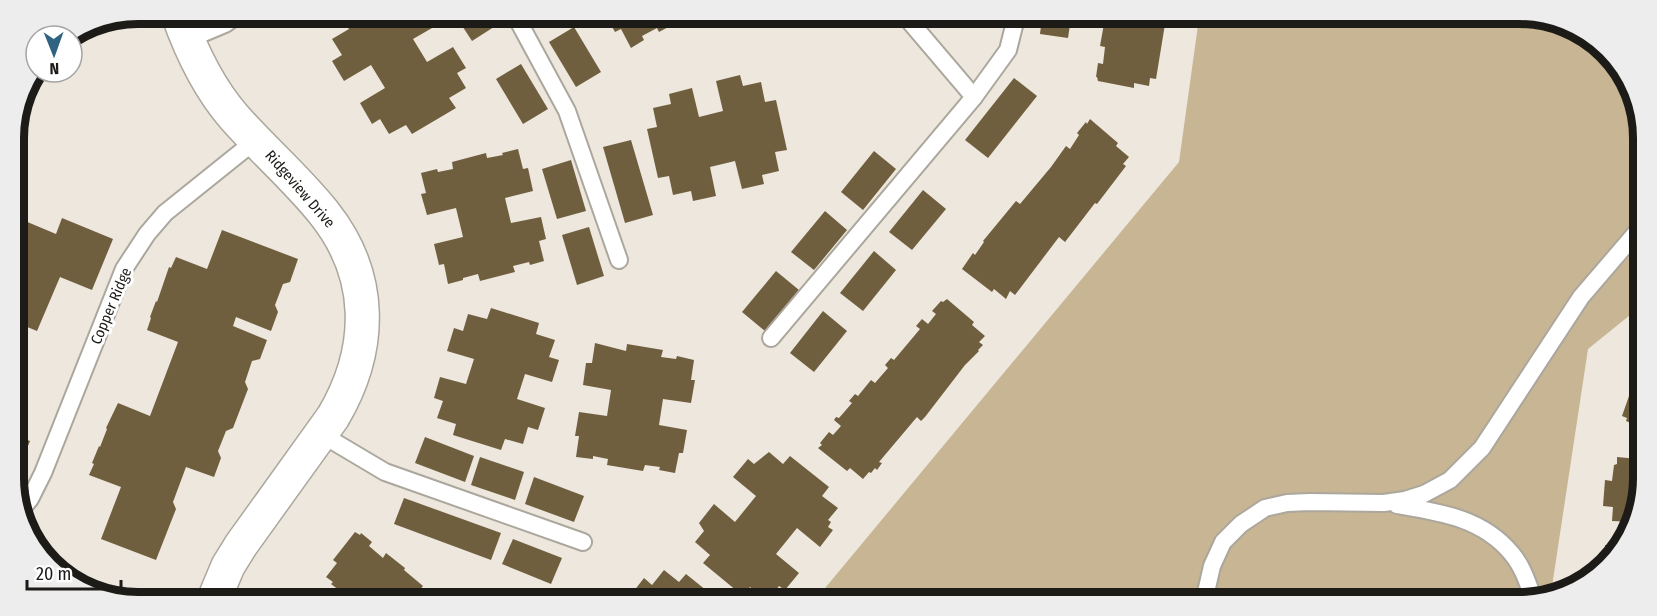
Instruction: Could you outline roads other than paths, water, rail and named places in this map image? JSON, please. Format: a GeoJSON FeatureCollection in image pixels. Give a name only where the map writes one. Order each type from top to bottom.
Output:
{"type":"FeatureCollection","features":[{"type":"Feature","properties":{"kind":"street","name":"Ridgeview Drive"},"geometry":{"type":"LineString","coordinates":[[183,27],[202,71],[233,116],[326,214],[349,253],[358,275],[362,297],[363,324],[360,348],[346,396],[228,566],[217,592]]}},
{"type":"Feature","properties":{"kind":"lane"},"geometry":{"type":"LineString","coordinates":[[183,27],[225,24]]}},
{"type":"Feature","properties":{"kind":"lane"},"geometry":{"type":"LineString","coordinates":[[520,24],[567,111],[619,260]]}},
{"type":"Feature","properties":{"kind":"lane"},"geometry":{"type":"LineString","coordinates":[[912,24],[974,97]]}},
{"type":"Feature","properties":{"kind":"lane"},"geometry":{"type":"LineString","coordinates":[[771,338],[974,97],[1008,50],[1014,24]]}},
{"type":"Feature","properties":{"kind":"lane","name":"Copper Ridge"},"geometry":{"type":"LineString","coordinates":[[27,503],[43,473],[124,269],[141,242],[165,213],[256,140]]}},
{"type":"Feature","properties":{"kind":"lane"},"geometry":{"type":"LineString","coordinates":[[1384,503],[1424,494],[1450,480],[1482,448],[1581,297],[1633,236]]}},
{"type":"Feature","properties":{"kind":"lane"},"geometry":{"type":"LineString","coordinates":[[321,434],[385,472],[582,543]]}},
{"type":"Feature","properties":{"kind":"lane"},"geometry":{"type":"LineString","coordinates":[[1206,592],[1212,566],[1222,542],[1241,524],[1265,508],[1287,503],[1310,502],[1384,503],[1433,511],[1479,525],[1513,555],[1531,591]]}}]}
